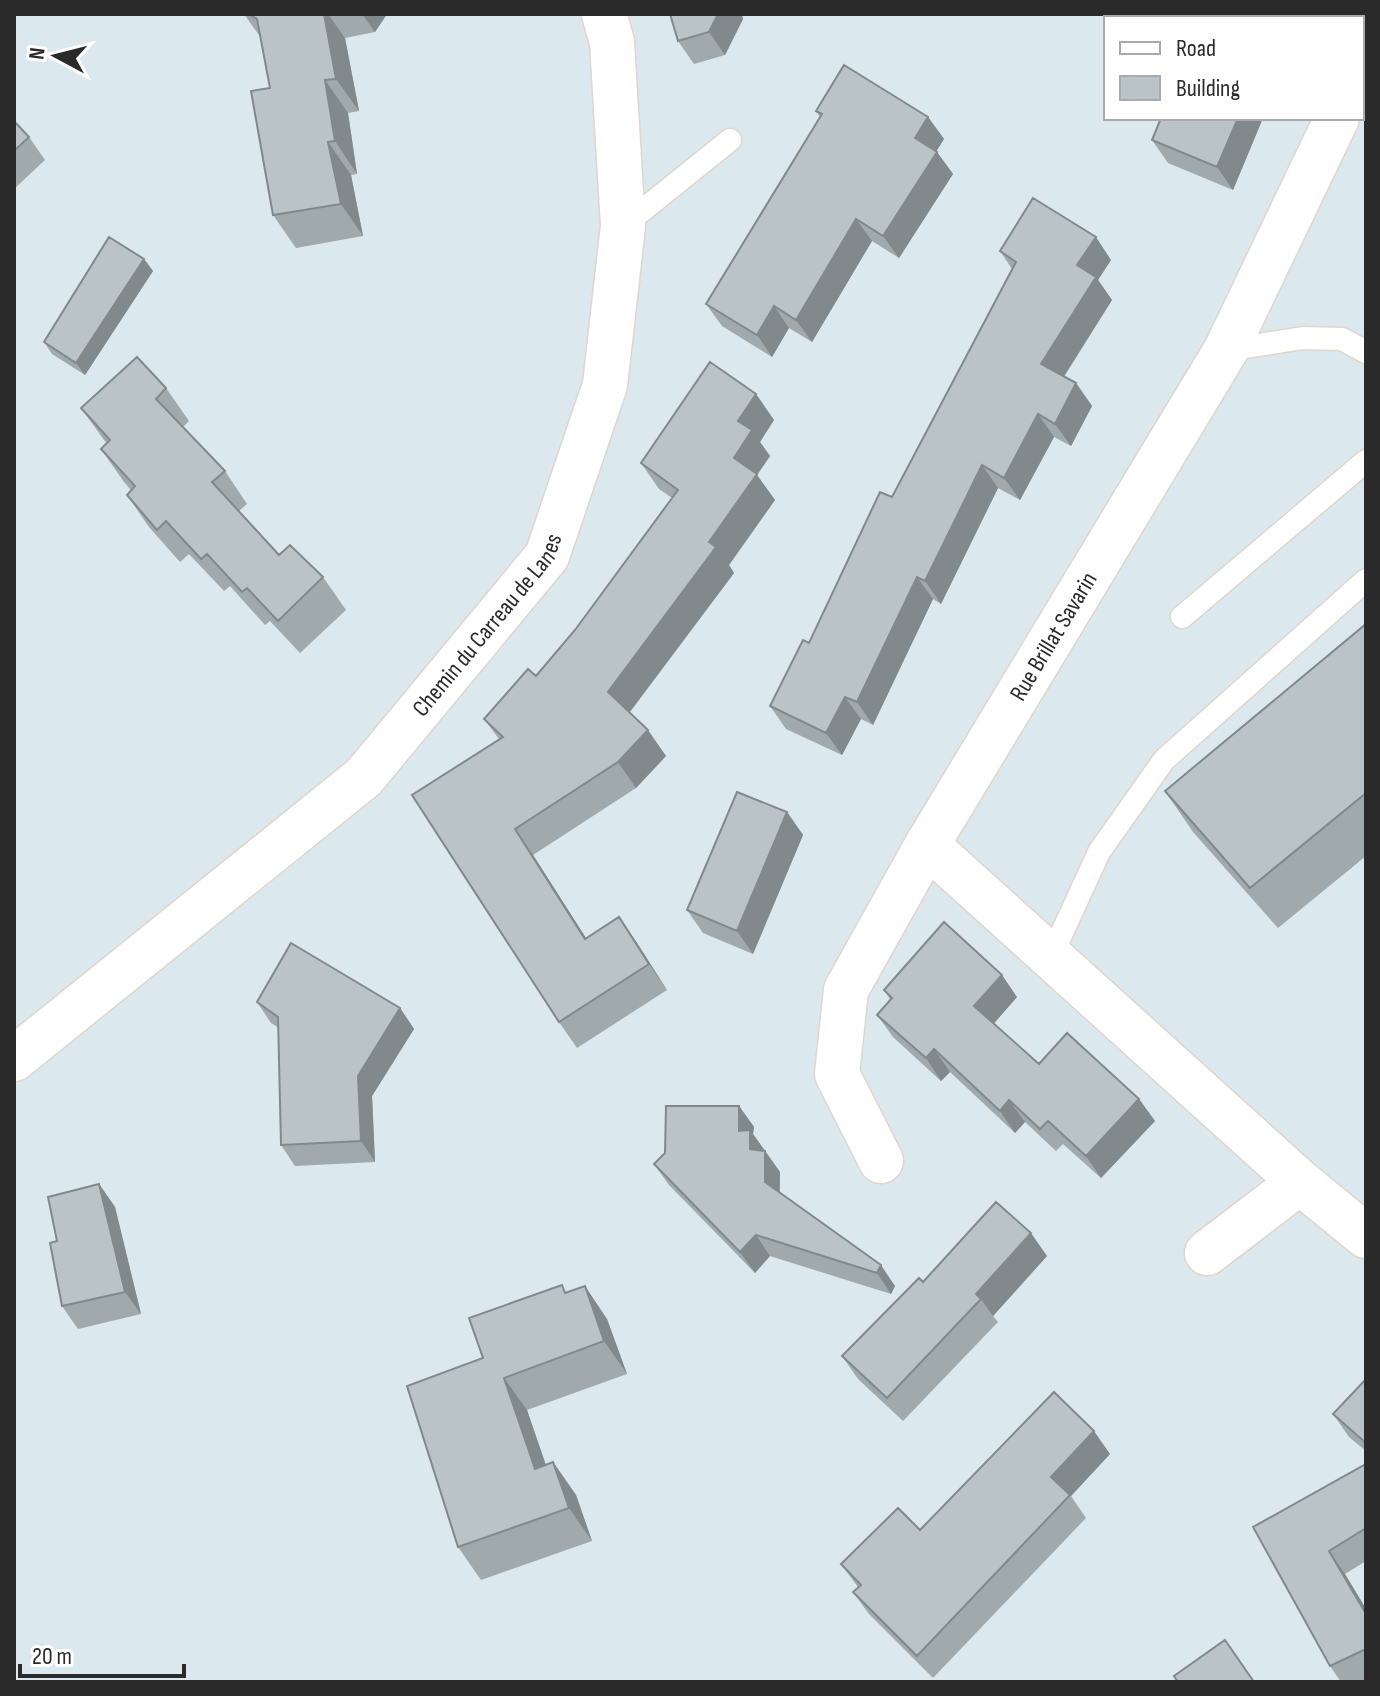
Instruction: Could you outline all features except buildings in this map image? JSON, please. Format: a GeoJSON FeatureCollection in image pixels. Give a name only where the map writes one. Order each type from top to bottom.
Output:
{"type":"FeatureCollection","features":[{"type":"Feature","properties":{"kind":"street","name":"Chemin du Carreau de Lanes"},"geometry":{"type":"LineString","coordinates":[[14,1059],[364,777],[547,556],[605,385],[623,226],[612,42],[604,14]]}},
{"type":"Feature","properties":{"kind":"street","name":"Rue Brillat Savarin"},"geometry":{"type":"LineString","coordinates":[[881,1161],[837,1074],[846,990],[927,845],[1226,350],[1336,120]]}},
{"type":"Feature","properties":{"kind":"street"},"geometry":{"type":"LineString","coordinates":[[927,845],[1300,1182],[1366,1236]]}},
{"type":"Feature","properties":{"kind":"street"},"geometry":{"type":"LineString","coordinates":[[1207,1253],[1300,1182]]}},
{"type":"Feature","properties":{"kind":"lane"},"geometry":{"type":"LineString","coordinates":[[623,226],[730,140]]}},
{"type":"Feature","properties":{"kind":"lane"},"geometry":{"type":"LineString","coordinates":[[1226,350],[1303,338],[1342,339],[1366,352]]}},
{"type":"Feature","properties":{"kind":"lane"},"geometry":{"type":"LineString","coordinates":[[1182,617],[1366,461]]}},
{"type":"Feature","properties":{"kind":"lane"},"geometry":{"type":"LineString","coordinates":[[1051,957],[1099,852],[1164,760],[1366,580]]}}]}
